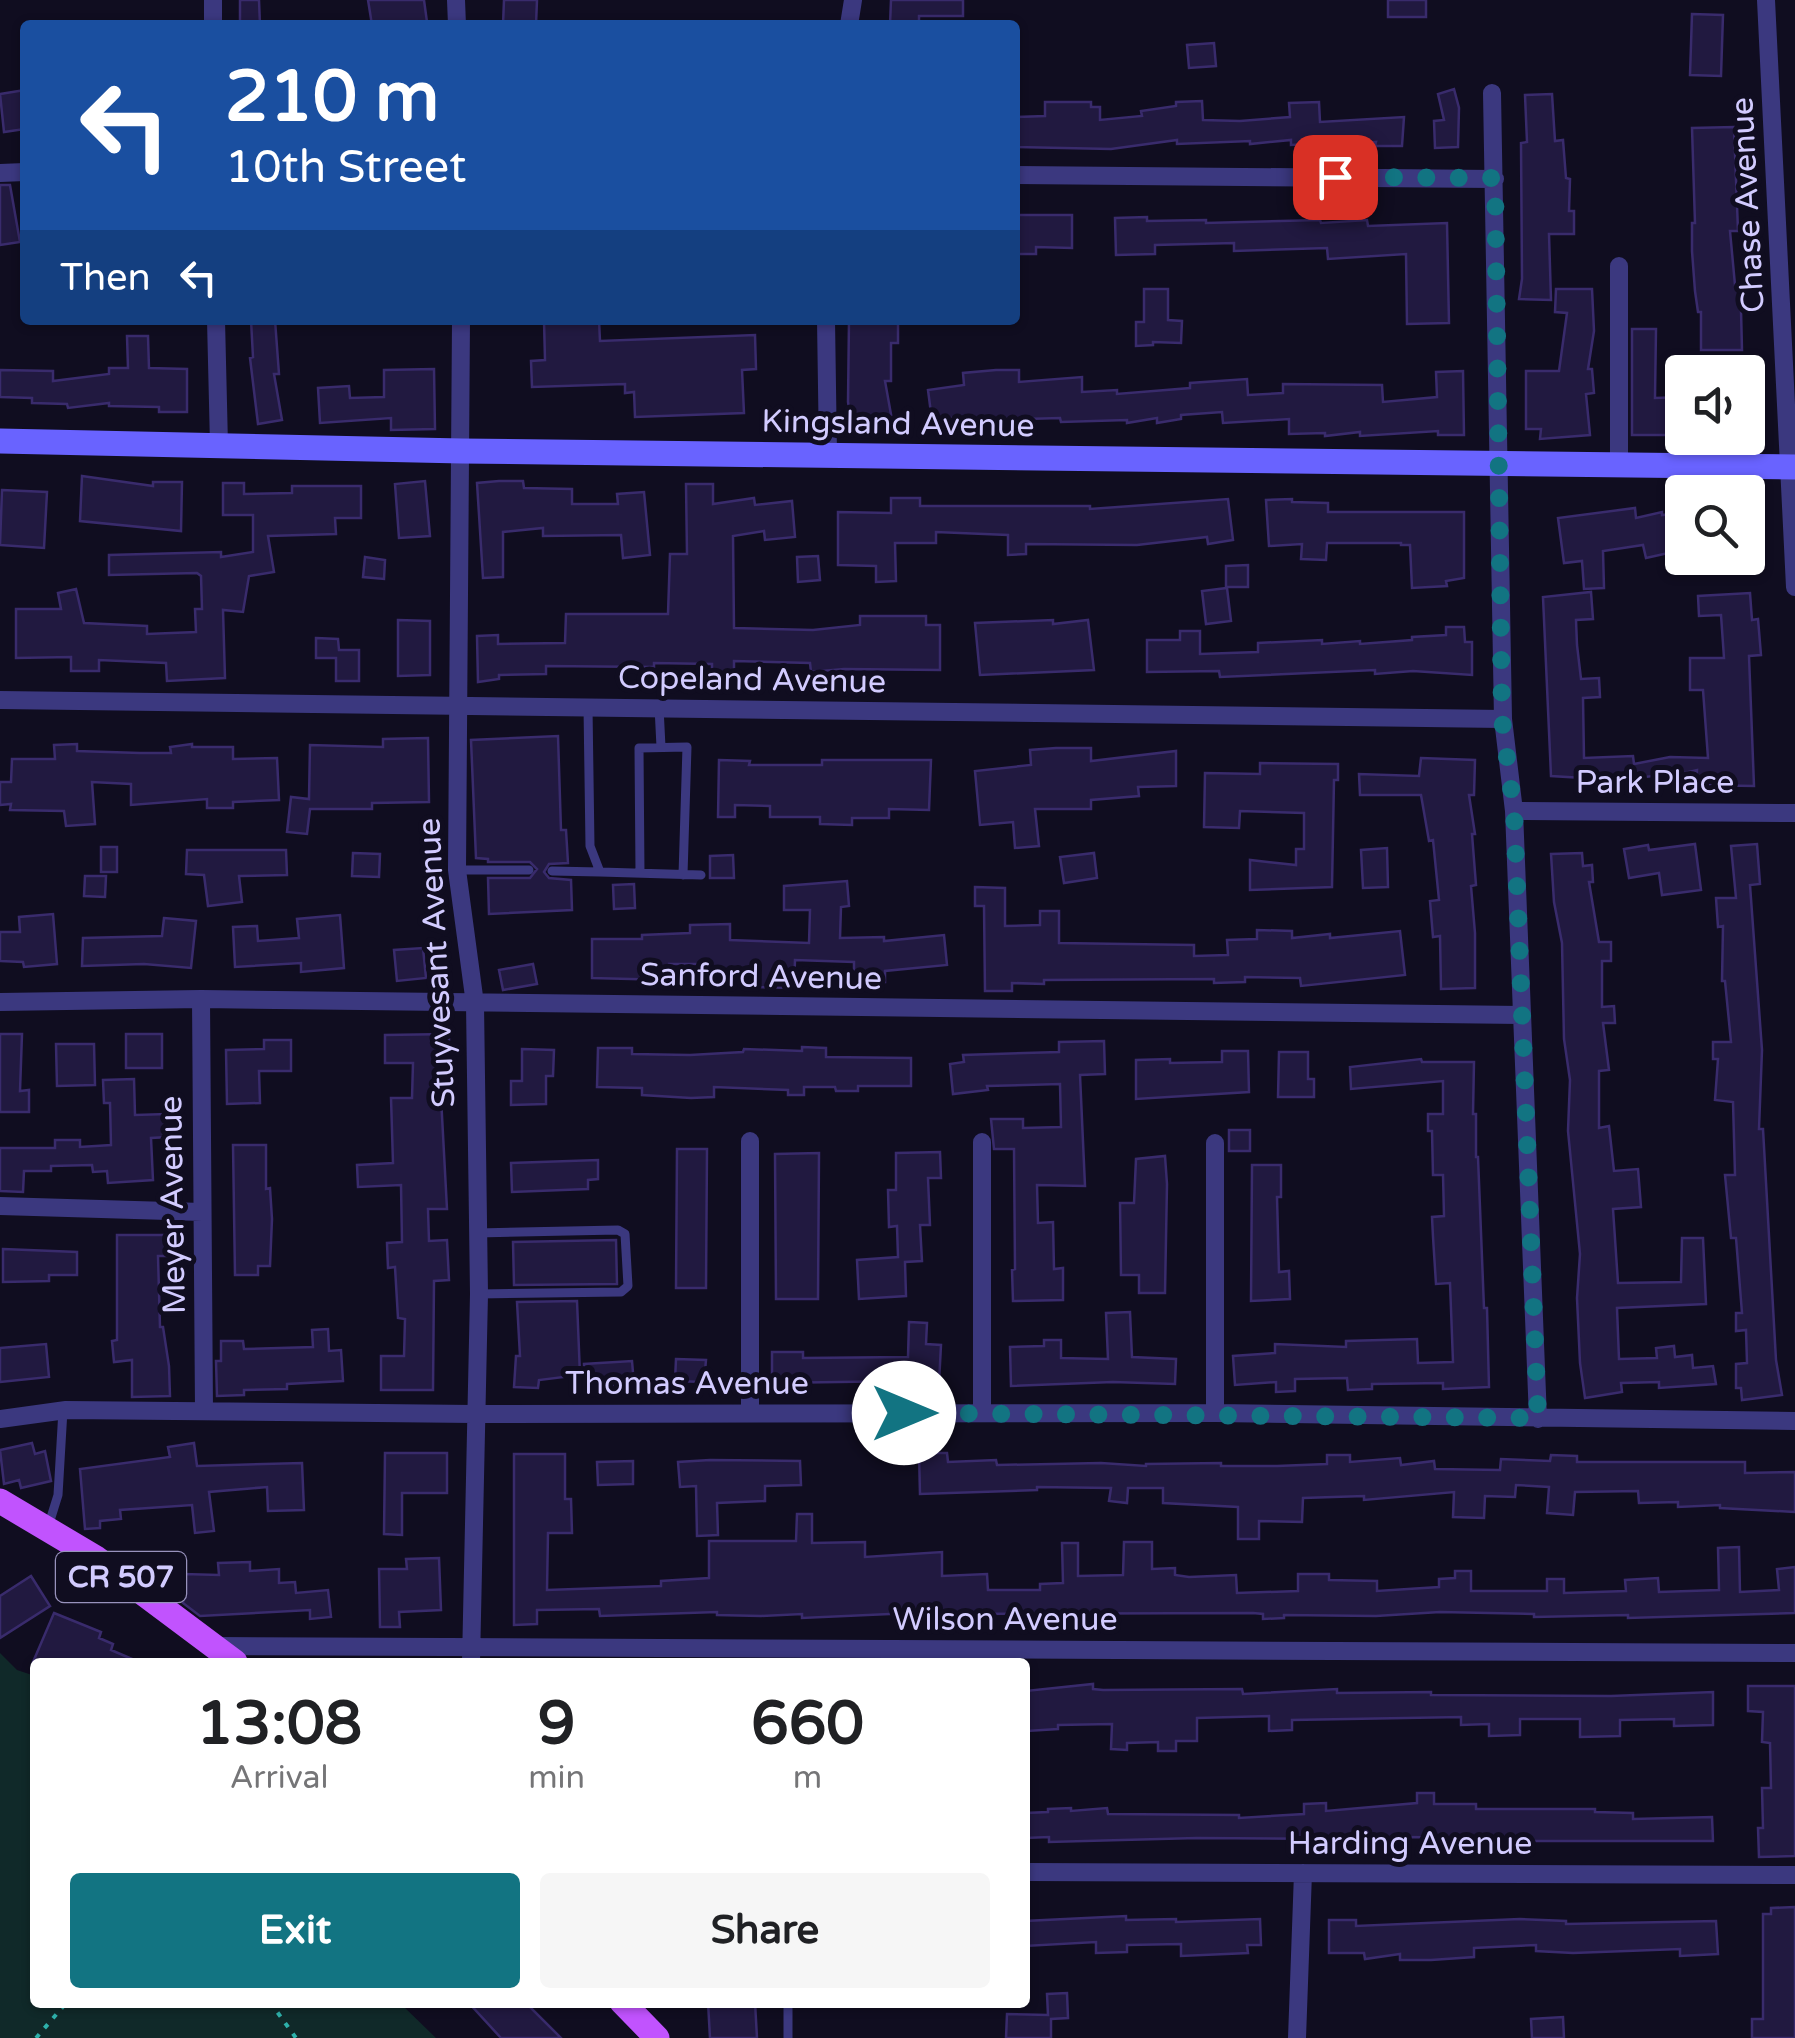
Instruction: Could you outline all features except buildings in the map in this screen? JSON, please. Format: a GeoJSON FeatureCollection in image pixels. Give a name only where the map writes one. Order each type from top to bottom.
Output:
{"type":"FeatureCollection","features":[{"type":"Feature","properties":{"kind":"main road","name":"Kingsland Avenue"},"geometry":{"type":"LineString","coordinates":[[0,442],[462,452],[1793,467]]}},
{"type":"Feature","properties":{"kind":"main road","name":"CR 507"},"geometry":{"type":"LineString","coordinates":[[0,1501],[96,1558],[230,1658]]}},
{"type":"Feature","properties":{"kind":"main road"},"geometry":{"type":"LineString","coordinates":[[628,2008],[658,2038]]}},
{"type":"Feature","properties":{"kind":"street","name":"Chase Avenue"},"geometry":{"type":"LineString","coordinates":[[1766,0],[1793,467],[1795,587]]}},
{"type":"Feature","properties":{"kind":"street"},"geometry":{"type":"LineString","coordinates":[[1492,93],[1502,719],[1514,811],[1538,1418]]}},
{"type":"Feature","properties":{"kind":"street"},"geometry":{"type":"LineString","coordinates":[[1020,175],[1495,178]]}},
{"type":"Feature","properties":{"kind":"street"},"geometry":{"type":"LineString","coordinates":[[1618,266],[1619,464]]}},
{"type":"Feature","properties":{"kind":"street"},"geometry":{"type":"LineString","coordinates":[[216,325],[219,446]]}},
{"type":"Feature","properties":{"kind":"street","name":"Stuyvesant Avenue"},"geometry":{"type":"LineString","coordinates":[[461,325],[457,870],[474,1004],[480,1294],[471,1654]]}},
{"type":"Feature","properties":{"kind":"street"},"geometry":{"type":"LineString","coordinates":[[826,325],[828,454]]}},
{"type":"Feature","properties":{"kind":"street","name":"Copeland Avenue"},"geometry":{"type":"LineString","coordinates":[[0,700],[1502,719]]}},
{"type":"Feature","properties":{"kind":"street","name":"Park Place"},"geometry":{"type":"LineString","coordinates":[[1514,811],[1795,813]]}},
{"type":"Feature","properties":{"kind":"street","name":"Sanford Avenue"},"geometry":{"type":"LineString","coordinates":[[0,1002],[200,999],[1522,1015]]}},
{"type":"Feature","properties":{"kind":"street","name":"Meyer Avenue"},"geometry":{"type":"LineString","coordinates":[[200,999],[204,1410]]}},
{"type":"Feature","properties":{"kind":"street"},"geometry":{"type":"LineString","coordinates":[[750,1141],[750,1413]]}},
{"type":"Feature","properties":{"kind":"street"},"geometry":{"type":"LineString","coordinates":[[982,1142],[982,1413]]}},
{"type":"Feature","properties":{"kind":"street"},"geometry":{"type":"LineString","coordinates":[[1214,1143],[1215,1413]]}},
{"type":"Feature","properties":{"kind":"street"},"geometry":{"type":"LineString","coordinates":[[0,1206],[202,1212]]}},
{"type":"Feature","properties":{"kind":"street","name":"Thomas Avenue"},"geometry":{"type":"LineString","coordinates":[[0,1419],[63,1410],[204,1410],[474,1414],[1215,1413],[1795,1421]]}},
{"type":"Feature","properties":{"kind":"street","name":"Wilson Avenue"},"geometry":{"type":"LineString","coordinates":[[214,1646],[471,1654],[1795,1653]]}},
{"type":"Feature","properties":{"kind":"street","name":"Harding Avenue"},"geometry":{"type":"LineString","coordinates":[[1030,1872],[1795,1875]]}},
{"type":"Feature","properties":{"kind":"street"},"geometry":{"type":"LineString","coordinates":[[1297,2038],[1304,1873]]}},
{"type":"Feature","properties":{"kind":"lane"},"geometry":{"type":"LineString","coordinates":[[588,706],[590,846],[600,872]]}},
{"type":"Feature","properties":{"kind":"lane"},"geometry":{"type":"LineString","coordinates":[[659,707],[661,747]]}},
{"type":"Feature","properties":{"kind":"lane"},"geometry":{"type":"LineString","coordinates":[[640,873],[638,748],[687,747],[683,875]]}},
{"type":"Feature","properties":{"kind":"lane"},"geometry":{"type":"LineString","coordinates":[[457,870],[529,870]]}},
{"type":"Feature","properties":{"kind":"lane"},"geometry":{"type":"LineString","coordinates":[[552,870],[701,875]]}},
{"type":"Feature","properties":{"kind":"lane"},"geometry":{"type":"LineString","coordinates":[[477,1233],[618,1230],[625,1234],[628,1286],[621,1292],[480,1294]]}},
{"type":"Feature","properties":{"kind":"lane"},"geometry":{"type":"LineString","coordinates":[[48,1529],[58,1494],[63,1410]]}},
{"type":"Feature","properties":{"kind":"lane"},"geometry":{"type":"LineString","coordinates":[[788,2008],[788,2038]]}},
{"type":"Feature","properties":{"kind":"path"},"geometry":{"type":"LineString","coordinates":[[36,2038],[62,2008]]}},
{"type":"Feature","properties":{"kind":"path"},"geometry":{"type":"LineString","coordinates":[[274,2008],[296,2038]]}},
{"type":"Feature","properties":{"kind":"green space"},"geometry":{"type":"Polygon","coordinates":[[[0,1653],[17,1670],[30,1674],[30,2008],[405,2008],[436,2038],[0,2038],[0,1653]]]}},
{"type":"Feature","properties":{"kind":"route"},"geometry":{"type":"LineString","coordinates":[[904,1413],[1538,1418],[1514,811],[1502,719],[1495,178],[1335,177]]}}]}
